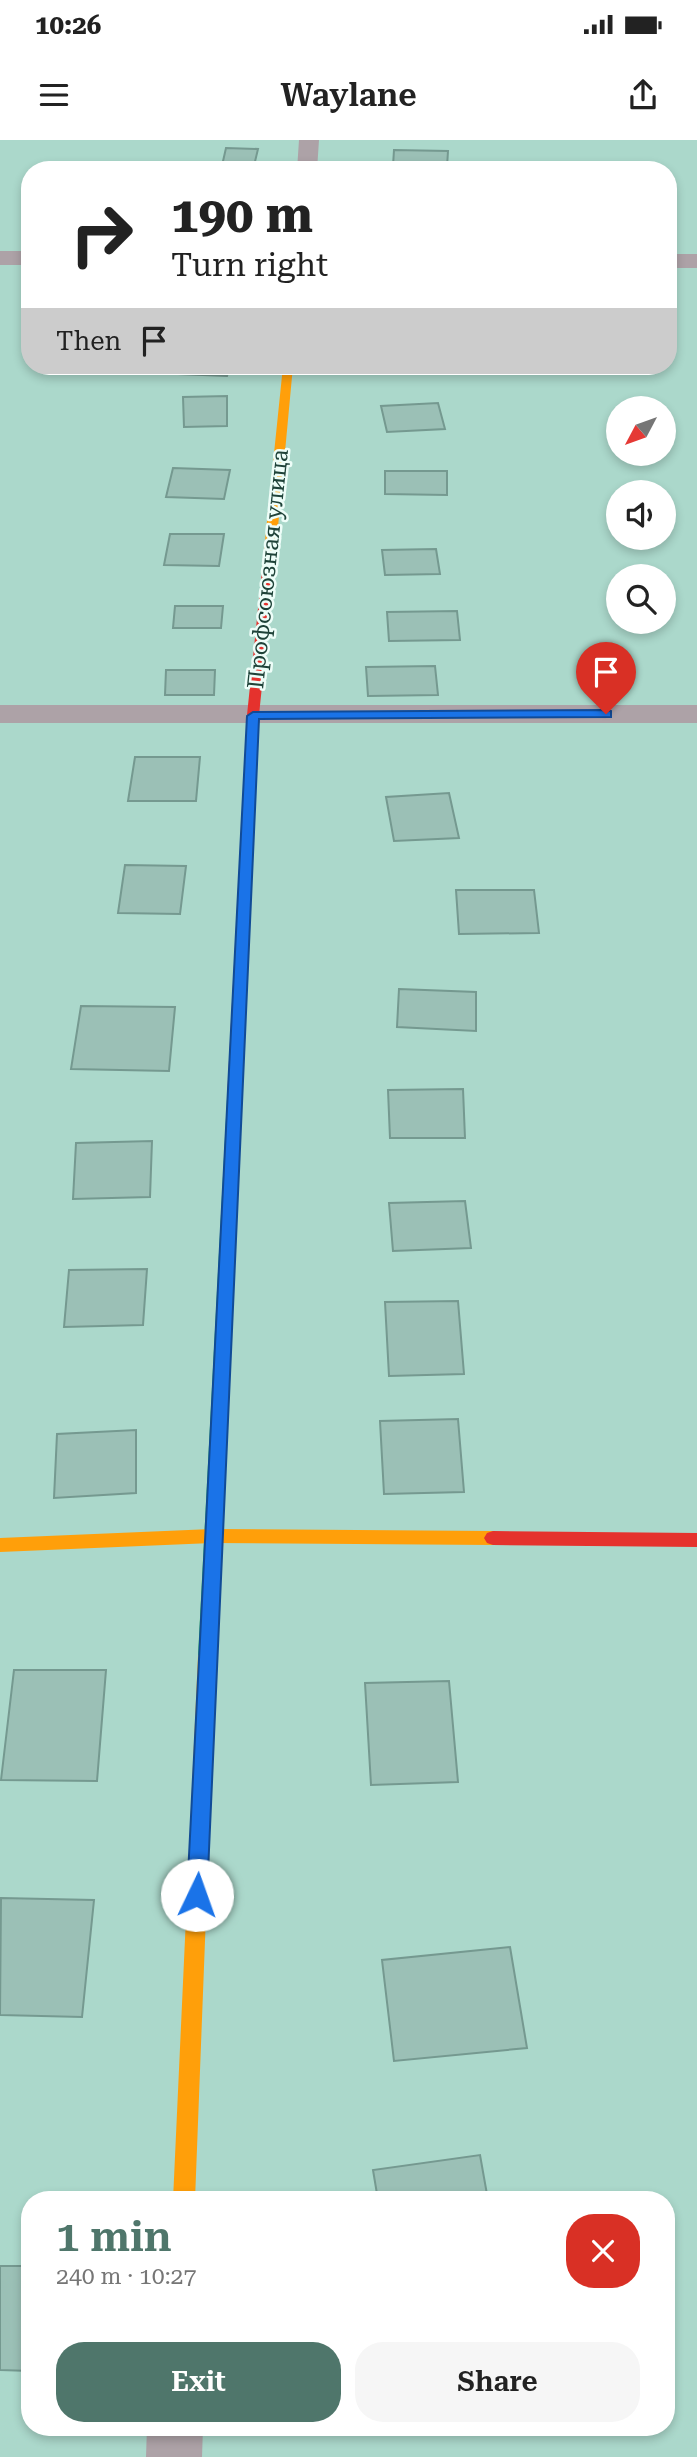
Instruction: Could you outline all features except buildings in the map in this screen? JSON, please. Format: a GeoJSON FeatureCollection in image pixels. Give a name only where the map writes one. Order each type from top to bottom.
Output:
{"type":"FeatureCollection","features":[{"type":"Feature","properties":{"kind":"street"},"geometry":{"type":"LineString","coordinates":[[308,161],[309,140]]}},
{"type":"Feature","properties":{"kind":"street"},"geometry":{"type":"LineString","coordinates":[[0,258],[21,258]]}},
{"type":"Feature","properties":{"kind":"street"},"geometry":{"type":"LineString","coordinates":[[677,261],[697,261]]}},
{"type":"Feature","properties":{"kind":"street","name":"Профсоюзная улица"},"geometry":{"type":"LineString","coordinates":[[184,2191],[212,1536],[253,716],[287,375]]}},
{"type":"Feature","properties":{"kind":"street"},"geometry":{"type":"LineString","coordinates":[[0,714],[697,714]]}},
{"type":"Feature","properties":{"kind":"street"},"geometry":{"type":"LineString","coordinates":[[0,1545],[212,1536],[697,1540]]}},
{"type":"Feature","properties":{"kind":"street"},"geometry":{"type":"LineString","coordinates":[[174,2457],[175,2436]]}},
{"type":"Feature","properties":{"kind":"traffic: fast"},"geometry":{"type":"LineString","coordinates":[[207,1656],[234,1099]]}},
{"type":"Feature","properties":{"kind":"traffic: slow"},"geometry":{"type":"LineString","coordinates":[[268,570],[287,375]]}},
{"type":"Feature","properties":{"kind":"traffic: slow"},"geometry":{"type":"LineString","coordinates":[[0,1545],[212,1536],[493,1538]]}},
{"type":"Feature","properties":{"kind":"traffic: slow"},"geometry":{"type":"LineString","coordinates":[[184,2191],[207,1656]]}},
{"type":"Feature","properties":{"kind":"traffic: jam"},"geometry":{"type":"LineString","coordinates":[[234,1099],[253,715],[268,570]]}},
{"type":"Feature","properties":{"kind":"traffic: jam"},"geometry":{"type":"LineString","coordinates":[[493,1538],[697,1540]]}},
{"type":"Feature","properties":{"kind":"route"},"geometry":{"type":"LineString","coordinates":[[197,1895],[253,716],[606,714]]}}]}
